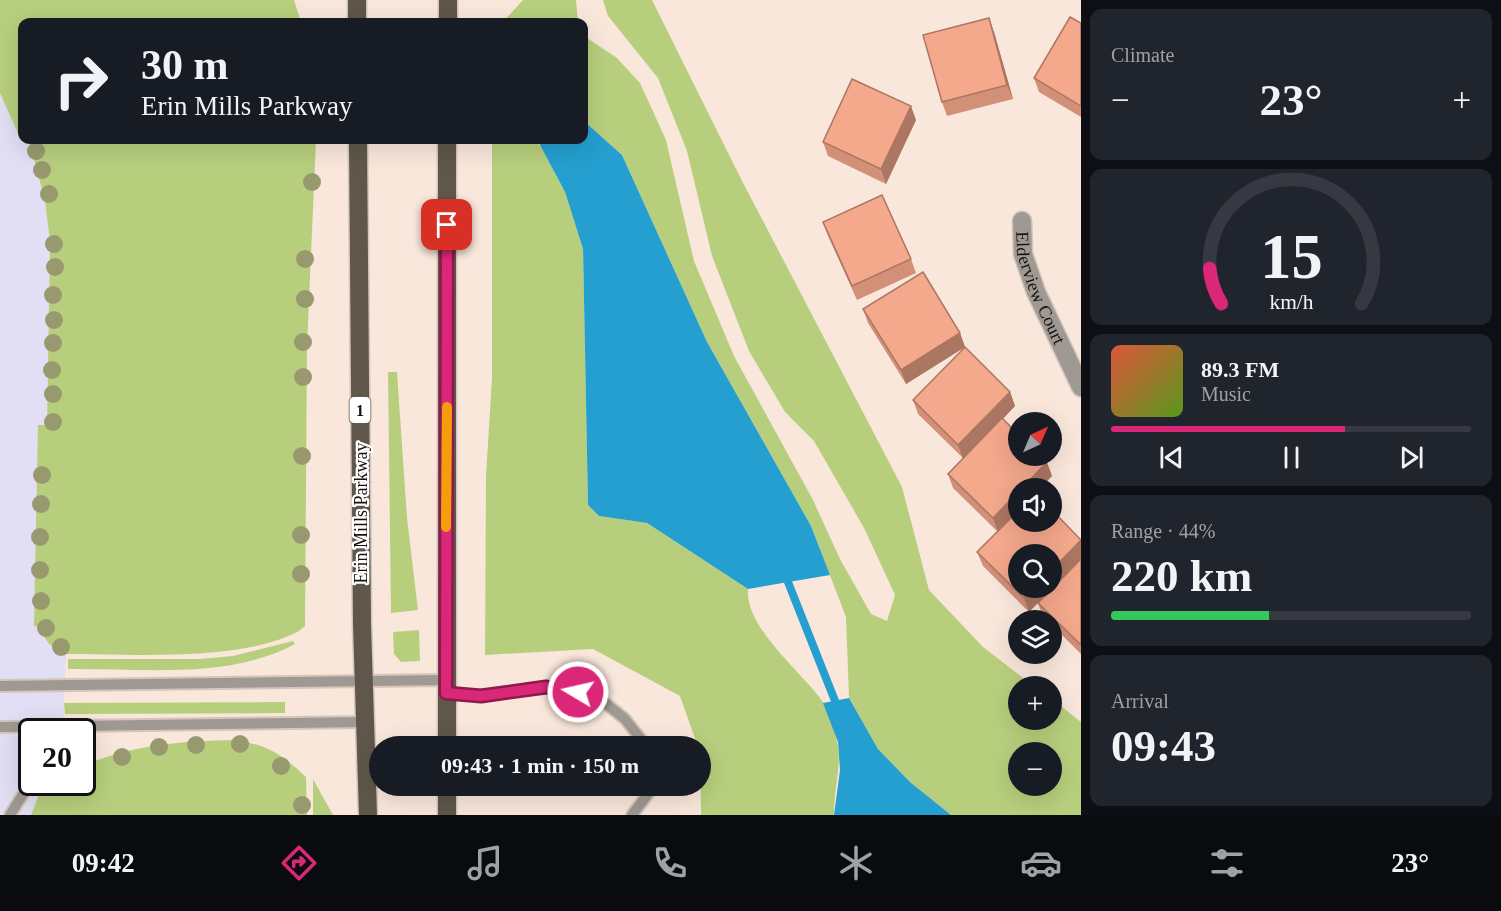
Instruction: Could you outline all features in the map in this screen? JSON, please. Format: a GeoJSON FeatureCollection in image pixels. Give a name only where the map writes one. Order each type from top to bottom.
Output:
{"type":"FeatureCollection","features":[{"type":"Feature","properties":{"kind":"main road"},"geometry":{"type":"LineString","coordinates":[[357,0],[357,18]]}},
{"type":"Feature","properties":{"kind":"main road"},"geometry":{"type":"LineString","coordinates":[[448,0],[448,18]]}},
{"type":"Feature","properties":{"kind":"main road","name":"Erin Mills Parkway"},"geometry":{"type":"LineString","coordinates":[[358,144],[362,624],[368,815]]}},
{"type":"Feature","properties":{"kind":"main road"},"geometry":{"type":"LineString","coordinates":[[447,144],[447,736]]}},
{"type":"Feature","properties":{"kind":"main road"},"geometry":{"type":"LineString","coordinates":[[447,796],[447,815]]}},
{"type":"Feature","properties":{"kind":"street","name":"Elderview Court"},"geometry":{"type":"LineString","coordinates":[[1022,220],[1023,254],[1036,292],[1081,387]]}},
{"type":"Feature","properties":{"kind":"lane"},"geometry":{"type":"LineString","coordinates":[[0,686],[364,681],[446,687],[481,696],[546,687],[594,694],[625,719],[638,736]]}},
{"type":"Feature","properties":{"kind":"lane"},"geometry":{"type":"LineString","coordinates":[[96,729],[366,722]]}},
{"type":"Feature","properties":{"kind":"lane"},"geometry":{"type":"LineString","coordinates":[[0,727],[18,727]]}},
{"type":"Feature","properties":{"kind":"lane"},"geometry":{"type":"LineString","coordinates":[[10,815],[22,796]]}},
{"type":"Feature","properties":{"kind":"lane"},"geometry":{"type":"LineString","coordinates":[[632,815],[646,796]]}},
{"type":"Feature","properties":{"kind":"shaded area"},"geometry":{"type":"Polygon","coordinates":[[[0,93],[18,134],[18,144],[30,144],[45,201],[50,241],[47,426],[39,425],[35,626],[40,626],[45,640],[54,649],[66,654],[64,718],[18,718],[18,796],[38,796],[31,815],[0,815],[0,93]]]}},
{"type":"Feature","properties":{"kind":"green space"},"geometry":{"type":"Polygon","coordinates":[[[0,0],[294,0],[300,18],[18,18],[18,134],[0,93],[0,0]]]}},
{"type":"Feature","properties":{"kind":"green space"},"geometry":{"type":"Polygon","coordinates":[[[523,0],[576,0],[578,18],[507,18],[523,0]]]}},
{"type":"Feature","properties":{"kind":"green space"},"geometry":{"type":"Polygon","coordinates":[[[603,0],[652,0],[740,177],[902,487],[929,590],[983,647],[1021,676],[1008,676],[1008,730],[1062,730],[1062,707],[1081,722],[1081,815],[951,815],[910,782],[878,749],[849,698],[846,617],[811,526],[707,342],[622,155],[588,125],[588,39],[617,58],[640,83],[666,140],[694,261],[734,356],[813,500],[840,559],[871,614],[887,621],[895,595],[864,528],[814,441],[785,412],[749,351],[712,256],[687,151],[658,78],[608,16],[603,0]]]}},
{"type":"Feature","properties":{"kind":"green space"},"geometry":{"type":"Polygon","coordinates":[[[30,144],[316,144],[307,346],[305,626],[299,631],[275,641],[248,648],[218,652],[154,655],[66,654],[52,647],[46,641],[40,627],[34,626],[38,425],[47,425],[50,241],[45,201],[30,144]]]}},
{"type":"Feature","properties":{"kind":"green space"},"geometry":{"type":"Polygon","coordinates":[[[492,144],[539,144],[565,192],[583,249],[588,505],[599,516],[647,523],[748,589],[750,604],[765,634],[814,690],[827,710],[836,737],[839,760],[834,815],[701,815],[701,796],[711,796],[711,736],[694,736],[680,696],[593,649],[485,655],[486,476],[492,378],[492,144]]]}},
{"type":"Feature","properties":{"kind":"green space"},"geometry":{"type":"Polygon","coordinates":[[[388,372],[397,372],[407,518],[418,610],[391,613],[388,372]]]}},
{"type":"Feature","properties":{"kind":"green space"},"geometry":{"type":"Polygon","coordinates":[[[419,630],[420,661],[401,662],[394,654],[393,632],[419,630]]]}},
{"type":"Feature","properties":{"kind":"green space"},"geometry":{"type":"Polygon","coordinates":[[[293,641],[295,644],[269,655],[242,663],[213,667],[184,670],[68,669],[68,659],[199,659],[233,656],[293,641]]]}},
{"type":"Feature","properties":{"kind":"green space"},"geometry":{"type":"Polygon","coordinates":[[[285,702],[285,713],[65,714],[64,703],[285,702]]]}},
{"type":"Feature","properties":{"kind":"green space"},"geometry":{"type":"Polygon","coordinates":[[[233,740],[273,751],[306,777],[307,815],[31,815],[38,796],[96,796],[96,761],[138,749],[233,740]]]}},
{"type":"Feature","properties":{"kind":"green space"},"geometry":{"type":"Polygon","coordinates":[[[313,779],[333,815],[313,815],[313,779]]]}},
{"type":"Feature","properties":{"kind":"water"},"geometry":{"type":"Polygon","coordinates":[[[588,125],[622,155],[707,342],[811,526],[830,575],[748,589],[647,523],[599,516],[588,505],[583,249],[565,192],[540,145],[588,144],[588,125]]]}},
{"type":"Feature","properties":{"kind":"water"},"geometry":{"type":"Polygon","coordinates":[[[849,698],[878,749],[910,782],[951,815],[834,815],[840,770],[838,742],[823,703],[849,698]]]}},
{"type":"Feature","properties":{"kind":"building"},"geometry":{"type":"Polygon","coordinates":[[[1070,17],[1081,23],[1081,106],[1034,78],[1070,17]]]}},
{"type":"Feature","properties":{"kind":"building"},"geometry":{"type":"Polygon","coordinates":[[[989,18],[1007,85],[942,102],[923,35],[989,18]]]}},
{"type":"Feature","properties":{"kind":"building"},"geometry":{"type":"Polygon","coordinates":[[[852,79],[911,106],[881,169],[823,142],[852,79]]]}},
{"type":"Feature","properties":{"kind":"building"},"geometry":{"type":"Polygon","coordinates":[[[882,195],[911,259],[852,286],[823,222],[882,195]]]}},
{"type":"Feature","properties":{"kind":"building"},"geometry":{"type":"Polygon","coordinates":[[[923,272],[960,333],[901,370],[863,309],[923,272]]]}},
{"type":"Feature","properties":{"kind":"building"},"geometry":{"type":"Polygon","coordinates":[[[965,347],[1010,392],[958,445],[913,400],[965,347]]]}},
{"type":"Feature","properties":{"kind":"building"},"geometry":{"type":"Polygon","coordinates":[[[1002,418],[1008,424],[1008,466],[1043,466],[1032,478],[1008,478],[1008,502],[993,518],[948,474],[1002,418]]]}},
{"type":"Feature","properties":{"kind":"building"},"geometry":{"type":"Polygon","coordinates":[[[1062,520],[1081,540],[1062,560],[1062,544],[1008,544],[1008,582],[977,552],[1008,521],[1008,532],[1062,532],[1062,520]]]}},
{"type":"Feature","properties":{"kind":"building"},"geometry":{"type":"Polygon","coordinates":[[[1081,559],[1081,645],[1062,626],[1062,610],[1045,610],[1038,603],[1043,598],[1062,598],[1062,578],[1081,559]]]}},
{"type":"Feature","properties":{"kind":"waterway"},"geometry":{"type":"LineString","coordinates":[[788,574],[788,582],[839,711]]}},
{"type":"Feature","properties":{"kind":"slow traffic"},"geometry":{"type":"LineString","coordinates":[[446,527],[447,407]]}},
{"type":"Feature","properties":{"kind":"route"},"geometry":{"type":"LineString","coordinates":[[447,225],[446,693],[481,696],[546,687],[578,692]]}}]}
